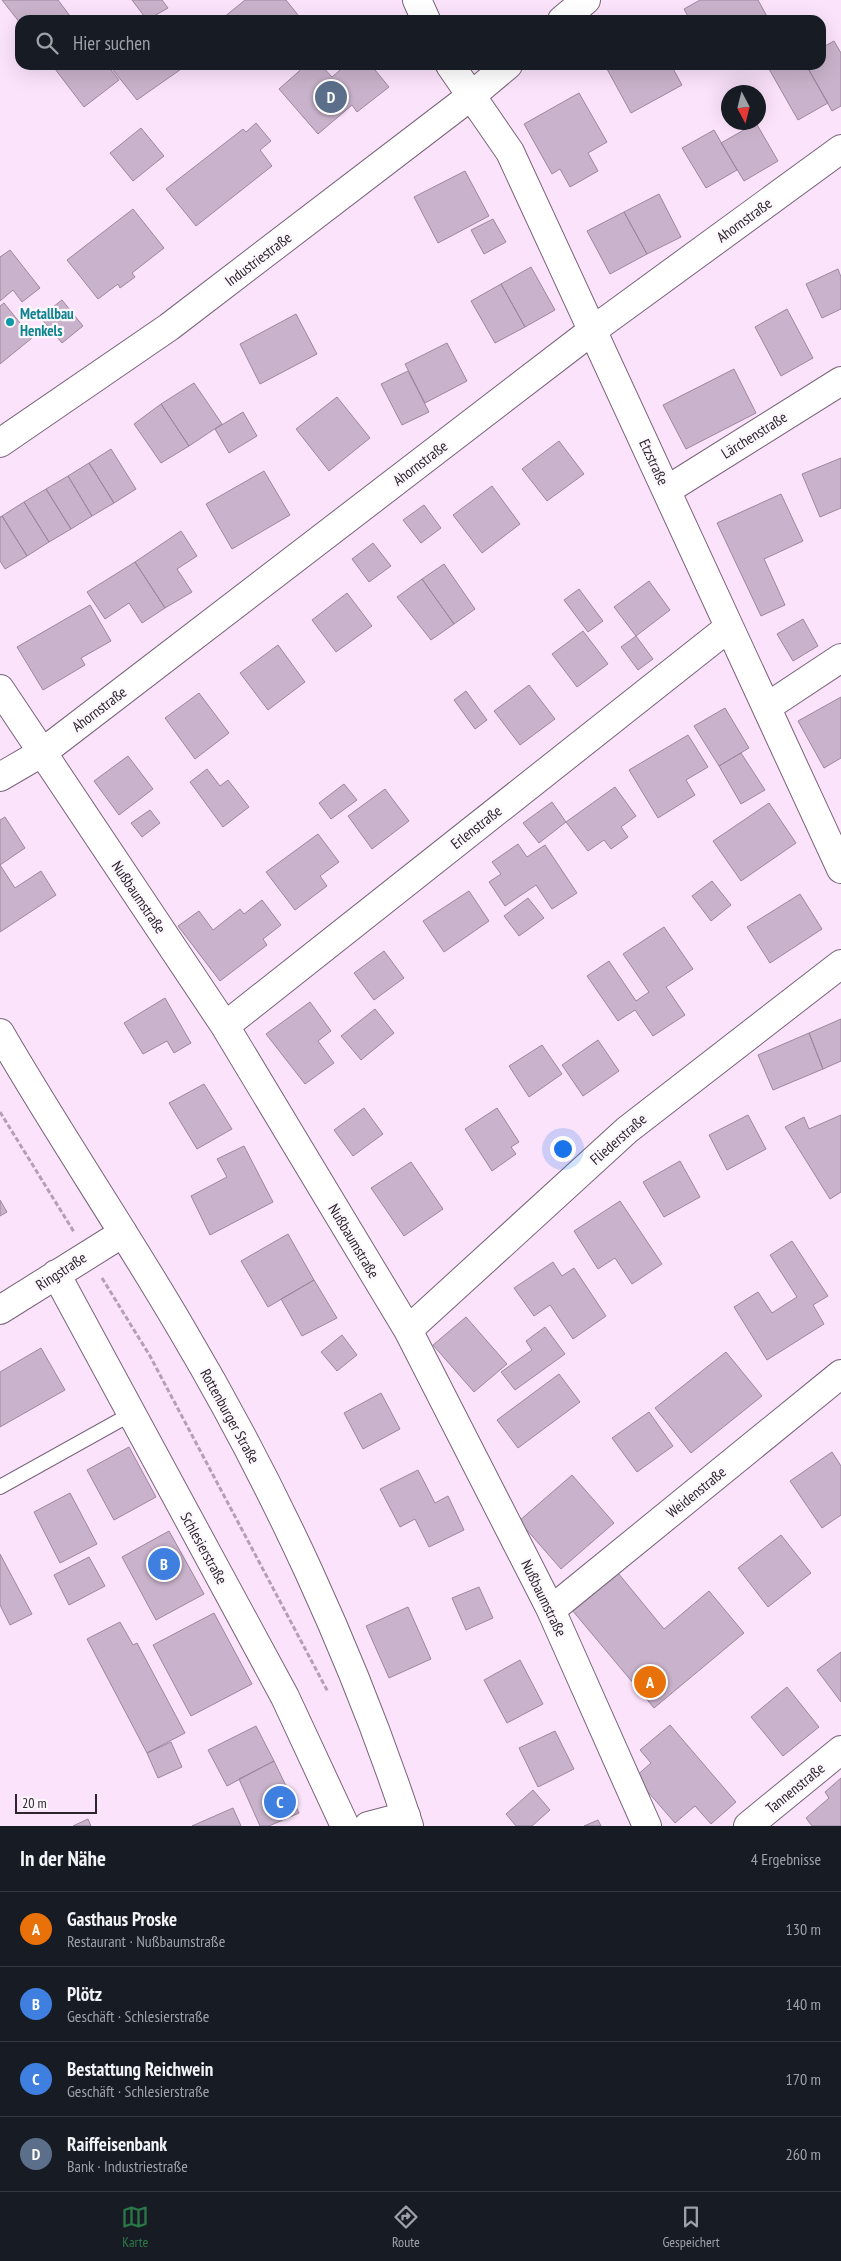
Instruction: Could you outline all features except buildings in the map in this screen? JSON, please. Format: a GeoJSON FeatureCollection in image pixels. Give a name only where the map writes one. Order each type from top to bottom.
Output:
{"type":"FeatureCollection","features":[{"type":"Feature","properties":{"kind":"street"},"geometry":{"type":"LineString","coordinates":[[416,0],[424,15]]}},
{"type":"Feature","properties":{"kind":"street"},"geometry":{"type":"LineString","coordinates":[[568,15],[586,0]]}},
{"type":"Feature","properties":{"kind":"street","name":"Etzstraße"},"geometry":{"type":"LineString","coordinates":[[453,70],[510,152],[841,870]]}},
{"type":"Feature","properties":{"kind":"street","name":"Industriestraße"},"geometry":{"type":"LineString","coordinates":[[0,443],[169,327],[471,96],[502,70]]}},
{"type":"Feature","properties":{"kind":"street","name":"Ahornstraße"},"geometry":{"type":"LineString","coordinates":[[0,778],[43,752],[593,330],[841,149]]}},
{"type":"Feature","properties":{"kind":"street","name":"Lärchenstraße"},"geometry":{"type":"LineString","coordinates":[[667,490],[841,381]]}},
{"type":"Feature","properties":{"kind":"street","name":"Erlenstraße"},"geometry":{"type":"LineString","coordinates":[[224,1026],[728,628]]}},
{"type":"Feature","properties":{"kind":"street"},"geometry":{"type":"LineString","coordinates":[[767,707],[841,658]]}},
{"type":"Feature","properties":{"kind":"street","name":"Nußbaumstraße"},"geometry":{"type":"LineString","coordinates":[[0,689],[224,1026],[408,1330],[551,1610],[647,1826]]}},
{"type":"Feature","properties":{"kind":"street","name":"Fliederstraße"},"geometry":{"type":"LineString","coordinates":[[408,1330],[627,1130],[841,964]]}},
{"type":"Feature","properties":{"kind":"street","name":"Rottenburger Straße"},"geometry":{"type":"LineString","coordinates":[[0,1033],[182,1329],[253,1456],[311,1577],[362,1699],[408,1821]]}},
{"type":"Feature","properties":{"kind":"street","name":"Ringstraße"},"geometry":{"type":"LineString","coordinates":[[0,1310],[123,1233]]}},
{"type":"Feature","properties":{"kind":"street","name":"Schlesierstraße"},"geometry":{"type":"LineString","coordinates":[[56,1274],[285,1697],[345,1826]]}},
{"type":"Feature","properties":{"kind":"street","name":"Weidenstraße"},"geometry":{"type":"LineString","coordinates":[[551,1610],[841,1374]]}},
{"type":"Feature","properties":{"kind":"street","name":"Tannenstraße"},"geometry":{"type":"LineString","coordinates":[[748,1826],[841,1750]]}},
{"type":"Feature","properties":{"kind":"street"},"geometry":{"type":"LineString","coordinates":[[368,1826],[408,1821]]}},
{"type":"Feature","properties":{"kind":"lane"},"geometry":{"type":"LineString","coordinates":[[0,1487],[131,1414]]}},
{"type":"Feature","properties":{"kind":"path"},"geometry":{"type":"LineString","coordinates":[[0,1112],[150,1356],[328,1693]]}},
{"type":"Feature","properties":{"kind":"place","name":"Raiffeisenbank"},"geometry":{"type":"Point","coordinates":[331,97]}},
{"type":"Feature","properties":{"kind":"place","name":"Metallbau Henkels"},"geometry":{"type":"Point","coordinates":[10,322]}},
{"type":"Feature","properties":{"kind":"place","name":"Plötz"},"geometry":{"type":"Point","coordinates":[164,1564]}},
{"type":"Feature","properties":{"kind":"place","name":"Gasthaus Proske"},"geometry":{"type":"Point","coordinates":[650,1682]}},
{"type":"Feature","properties":{"kind":"place","name":"Bestattung Reichwein"},"geometry":{"type":"Point","coordinates":[280,1802]}}]}
